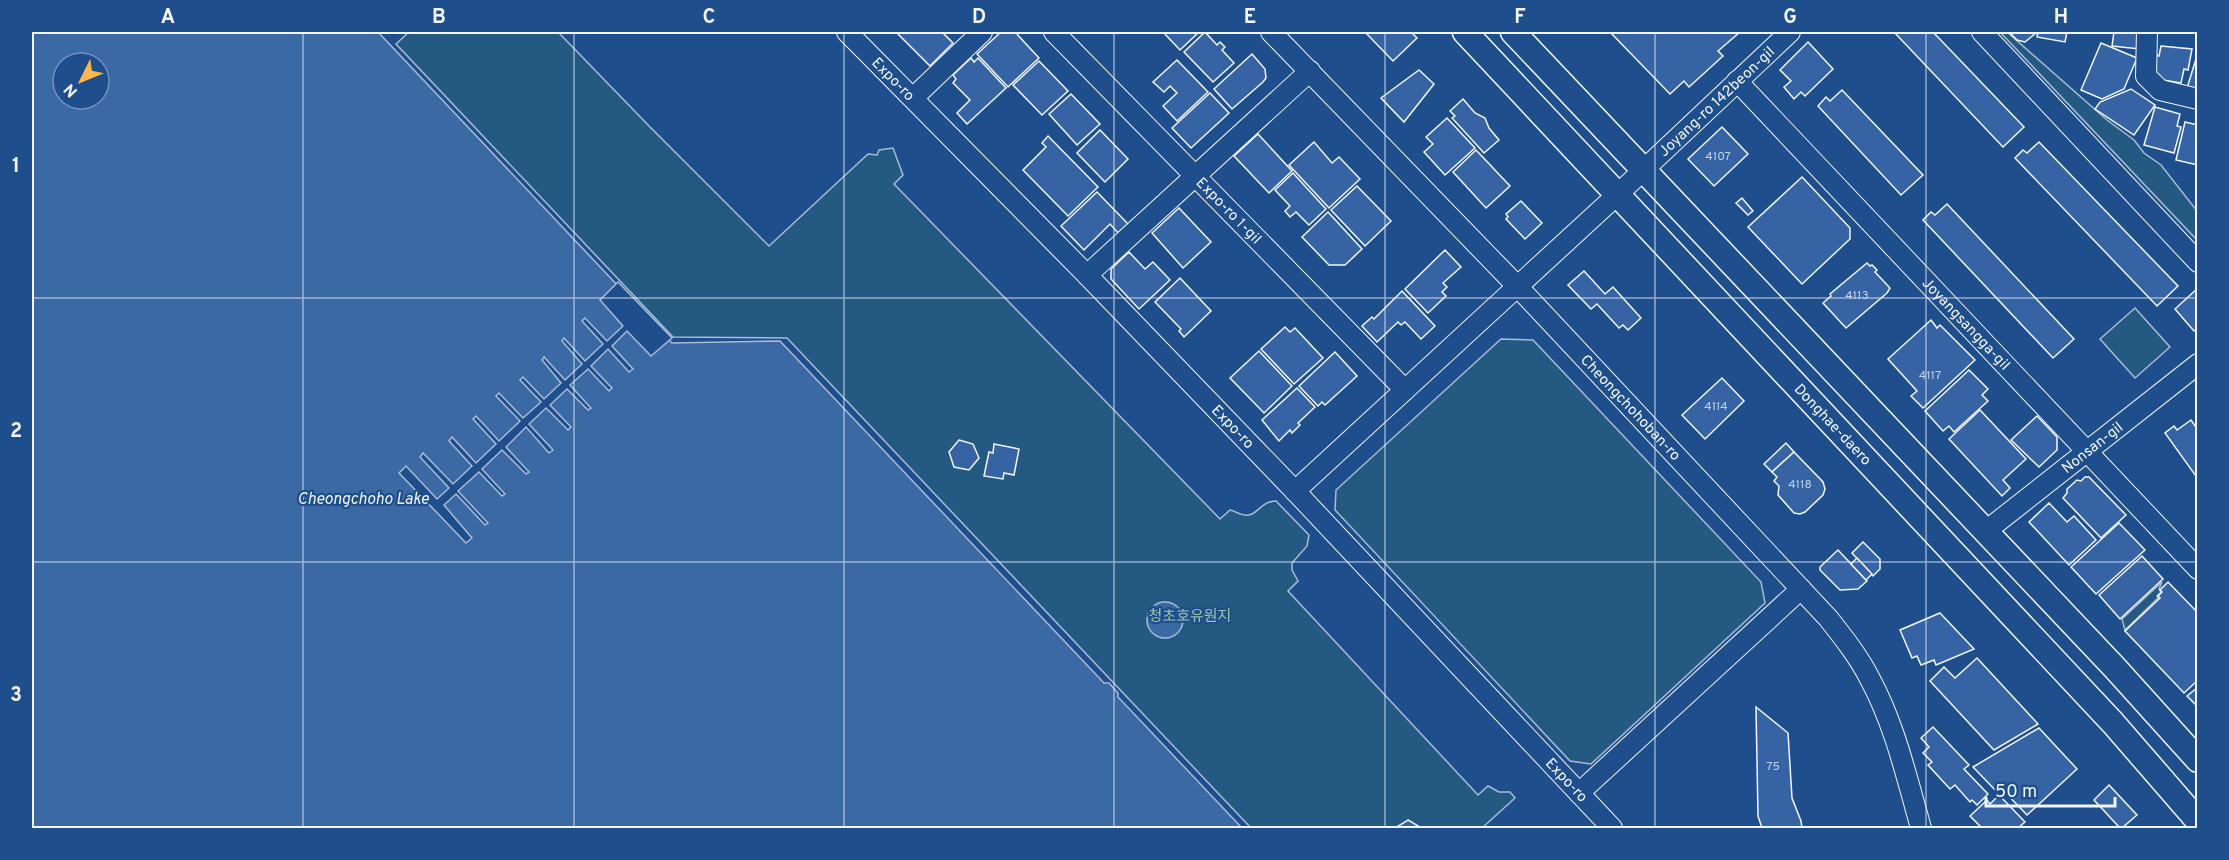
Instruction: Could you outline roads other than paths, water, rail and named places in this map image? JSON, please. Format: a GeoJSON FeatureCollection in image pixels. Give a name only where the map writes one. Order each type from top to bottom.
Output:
{"type":"FeatureCollection","features":[{"type":"Feature","properties":{"kind":"main road","name":"Donghae-daero"},"geometry":{"type":"LineString","coordinates":[[1465,32],[2113,723],[2198,821]]}},
{"type":"Feature","properties":{"kind":"main road"},"geometry":{"type":"LineString","coordinates":[[1513,32],[2115,668],[2198,760]]}},
{"type":"Feature","properties":{"kind":"street","name":"Expo-ro"},"geometry":{"type":"LineString","coordinates":[[847,32],[1295,490],[1612,828]]}},
{"type":"Feature","properties":{"kind":"street"},"geometry":{"type":"LineString","coordinates":[[913,98],[982,32]]}},
{"type":"Feature","properties":{"kind":"street","name":"Expo-ro 1-gil"},"geometry":{"type":"LineString","coordinates":[[1054,32],[1197,175],[1405,390]]}},
{"type":"Feature","properties":{"kind":"street","name":"Cheongchohoban-ro"},"geometry":{"type":"LineString","coordinates":[[1271,32],[1518,287],[1828,618],[1852,649],[1871,680],[1896,743],[1921,828]]}},
{"type":"Feature","properties":{"kind":"street","name":"Joyang-ro 142beon-gil"},"geometry":{"type":"LineString","coordinates":[[1295,490],[1518,287],[1790,32]]}},
{"type":"Feature","properties":{"kind":"street"},"geometry":{"type":"LineString","coordinates":[[1982,32],[2198,262]]}},
{"type":"Feature","properties":{"kind":"street"},"geometry":{"type":"LineString","coordinates":[[2147,32],[2146,76],[2160,90],[2198,99]]}},
{"type":"Feature","properties":{"kind":"street"},"geometry":{"type":"LineString","coordinates":[[1087,275],[1310,71]]}},
{"type":"Feature","properties":{"kind":"street","name":"Joyangsangga-gil"},"geometry":{"type":"LineString","coordinates":[[1737,81],[2198,569]]}},
{"type":"Feature","properties":{"kind":"street","name":"Nonsan-gil"},"geometry":{"type":"LineString","coordinates":[[1986,531],[2198,364]]}},
{"type":"Feature","properties":{"kind":"street"},"geometry":{"type":"LineString","coordinates":[[1579,793],[1801,589]]}},
{"type":"Feature","properties":{"kind":"water","name":"Cheongchoho Lake"},"geometry":{"type":"Polygon","coordinates":[[[32,32],[378,32],[672,343],[780,341],[1104,683],[1109,683],[1118,693],[1118,697],[1242,828],[32,828],[32,32]]]}},
{"type":"Feature","properties":{"kind":"water"},"geometry":{"type":"Polygon","coordinates":[[[1165,602],[1178,607],[1183,620],[1178,633],[1165,638],[1152,633],[1147,620],[1152,607],[1165,602]]]}},
{"type":"Feature","properties":{"kind":"park label","name":"청초호유원지"},"geometry":{"type":"Point","coordinates":[1190,616]}}]}
